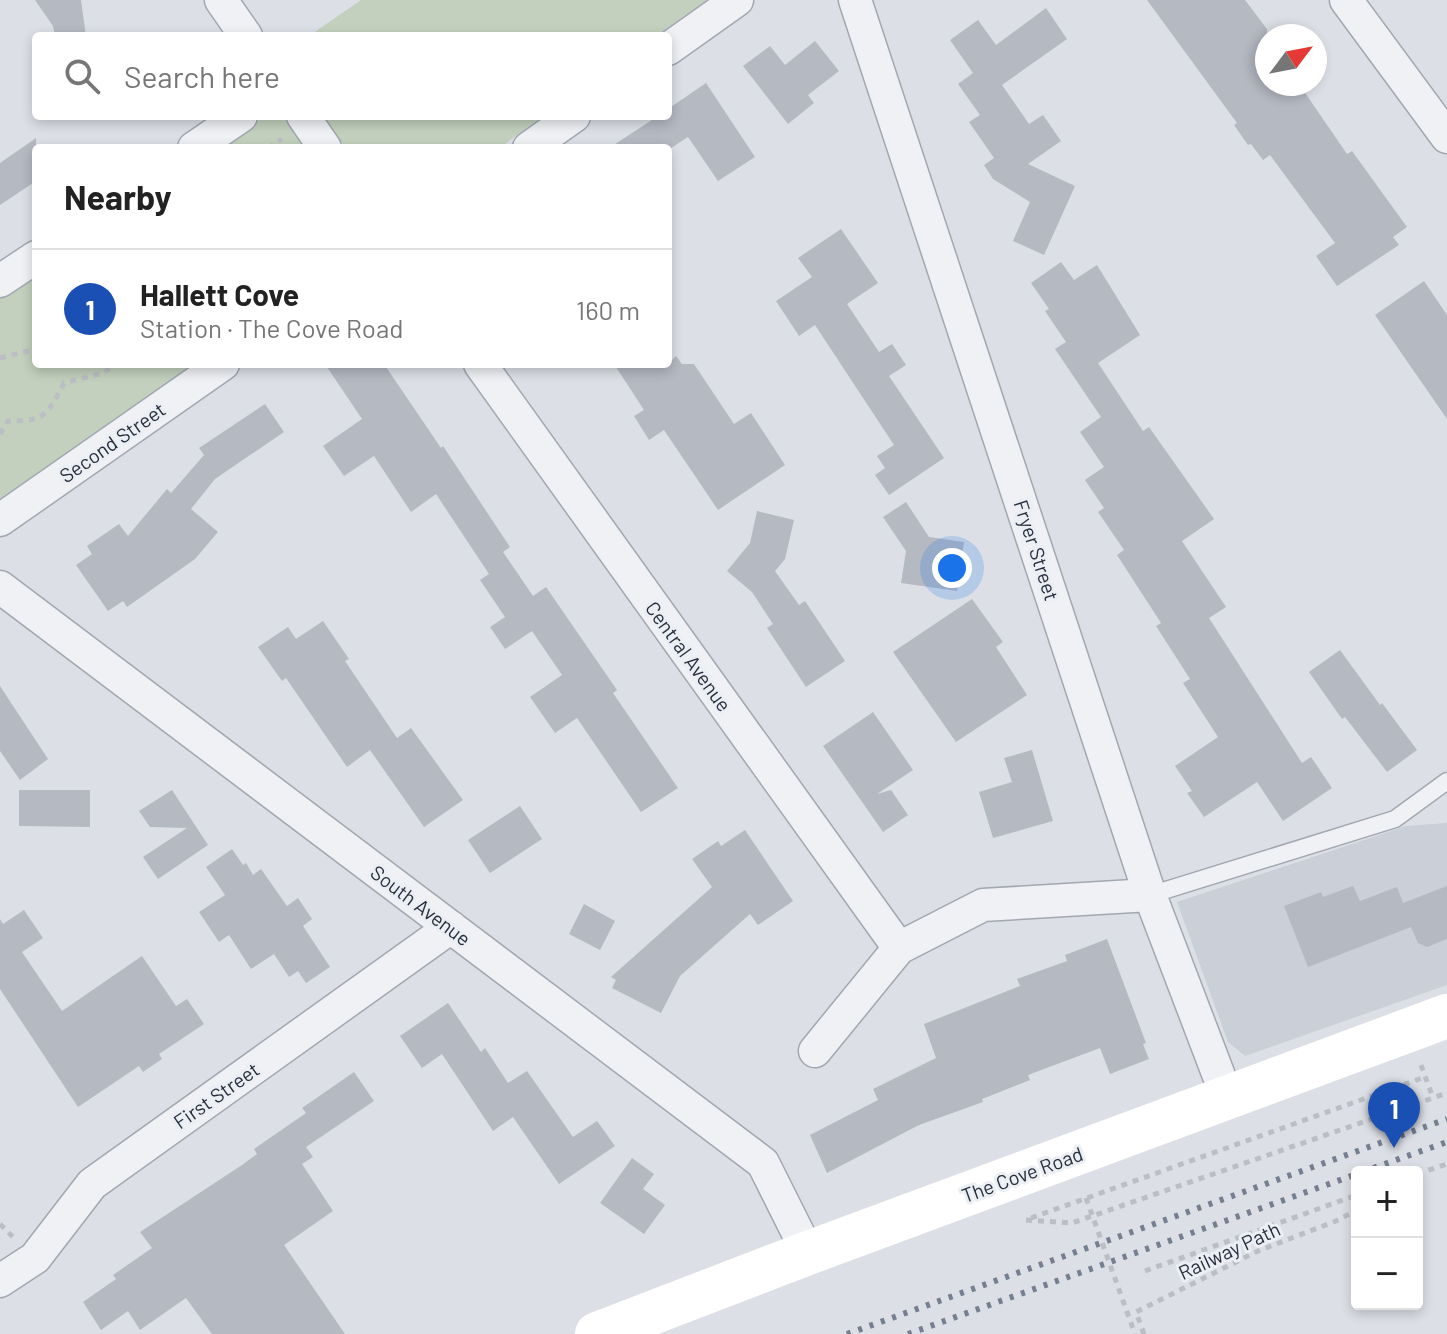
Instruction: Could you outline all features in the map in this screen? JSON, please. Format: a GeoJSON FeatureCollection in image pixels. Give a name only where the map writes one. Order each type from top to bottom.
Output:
{"type":"FeatureCollection","features":[{"type":"Feature","properties":{"kind":"street"},"geometry":{"type":"LineString","coordinates":[[221,0],[243,32]]}},
{"type":"Feature","properties":{"kind":"street"},"geometry":{"type":"LineString","coordinates":[[672,46],[737,0]]}},
{"type":"Feature","properties":{"kind":"street","name":"Fryer Street"},"geometry":{"type":"LineString","coordinates":[[855,0],[1150,895],[1227,1097]]}},
{"type":"Feature","properties":{"kind":"street"},"geometry":{"type":"LineString","coordinates":[[1346,0],[1447,137]]}},
{"type":"Feature","properties":{"kind":"street"},"geometry":{"type":"LineString","coordinates":[[200,144],[235,120]]}},
{"type":"Feature","properties":{"kind":"street"},"geometry":{"type":"LineString","coordinates":[[306,120],[322,144]]}},
{"type":"Feature","properties":{"kind":"street"},"geometry":{"type":"LineString","coordinates":[[535,144],[568,120]]}},
{"type":"Feature","properties":{"kind":"street"},"geometry":{"type":"LineString","coordinates":[[0,281],[32,260]]}},
{"type":"Feature","properties":{"kind":"street","name":"Second Street"},"geometry":{"type":"LineString","coordinates":[[0,520],[217,368]]}},
{"type":"Feature","properties":{"kind":"street","name":"Central Avenue"},"geometry":{"type":"LineString","coordinates":[[483,368],[899,948]]}},
{"type":"Feature","properties":{"kind":"street","name":"South Avenue"},"geometry":{"type":"LineString","coordinates":[[0,587],[763,1163],[808,1253]]}},
{"type":"Feature","properties":{"kind":"street"},"geometry":{"type":"LineString","coordinates":[[815,1051],[899,948],[983,905],[1150,895]]}},
{"type":"Feature","properties":{"kind":"street","name":"First Street"},"geometry":{"type":"LineString","coordinates":[[0,1281],[35,1258],[92,1184],[451,927]]}},
{"type":"Feature","properties":{"kind":"street","name":"The Cove Road"},"geometry":{"type":"LineString","coordinates":[[597,1334],[1447,1016]]}},
{"type":"Feature","properties":{"kind":"lane"},"geometry":{"type":"LineString","coordinates":[[1150,895],[1395,819],[1447,781]]}},
{"type":"Feature","properties":{"kind":"path"},"geometry":{"type":"LineString","coordinates":[[0,358],[32,350]]}},
{"type":"Feature","properties":{"kind":"path"},"geometry":{"type":"LineString","coordinates":[[0,434],[8,421],[34,421],[49,410],[64,383],[103,373],[110,368]]}},
{"type":"Feature","properties":{"kind":"path"},"geometry":{"type":"LineString","coordinates":[[1418,1056],[1433,1098]]}},
{"type":"Feature","properties":{"kind":"path"},"geometry":{"type":"LineString","coordinates":[[1425,1077],[1026,1220],[1072,1223],[1447,1093]]}},
{"type":"Feature","properties":{"kind":"path"},"geometry":{"type":"LineString","coordinates":[[1423,1172],[1447,1164]]}},
{"type":"Feature","properties":{"kind":"path"},"geometry":{"type":"LineString","coordinates":[[1145,1271],[1351,1197]]}},
{"type":"Feature","properties":{"kind":"path"},"geometry":{"type":"LineString","coordinates":[[1086,1198],[1135,1334]]}},
{"type":"Feature","properties":{"kind":"path","name":"Railway Path"},"geometry":{"type":"LineString","coordinates":[[1144,1334],[1136,1312],[1258,1251],[1351,1213]]}},
{"type":"Feature","properties":{"kind":"shaded area"},"geometry":{"type":"Polygon","coordinates":[[[1447,823],[1447,985],[1245,1056],[1228,1042],[1177,902],[1406,826],[1447,823]]]}},
{"type":"Feature","properties":{"kind":"green space"},"geometry":{"type":"Polygon","coordinates":[[[361,0],[707,0],[662,32],[315,32],[361,0]]]}},
{"type":"Feature","properties":{"kind":"green space"},"geometry":{"type":"Polygon","coordinates":[[[259,120],[286,120],[302,144],[224,144],[259,120]]]}},
{"type":"Feature","properties":{"kind":"green space"},"geometry":{"type":"Polygon","coordinates":[[[325,120],[538,120],[505,144],[343,144],[325,120]]]}},
{"type":"Feature","properties":{"kind":"green space"},"geometry":{"type":"Polygon","coordinates":[[[32,276],[32,368],[191,368],[0,502],[0,298],[32,276]]]}},
{"type":"Feature","properties":{"kind":"building"},"geometry":{"type":"Polygon","coordinates":[[[35,0],[81,0],[85,32],[54,32],[35,0]]]}},
{"type":"Feature","properties":{"kind":"building"},"geometry":{"type":"Polygon","coordinates":[[[1147,0],[1245,0],[1263,24],[1255,24],[1255,96],[1307,96],[1347,154],[1352,151],[1407,227],[1393,237],[1399,245],[1337,286],[1316,256],[1335,243],[1270,155],[1263,160],[1251,144],[1248,145],[1234,125],[1237,123],[1147,0]]]}},
{"type":"Feature","properties":{"kind":"building"},"geometry":{"type":"Polygon","coordinates":[[[1046,8],[1067,39],[1002,85],[1029,124],[1043,115],[1061,141],[1028,164],[1075,186],[1044,255],[1013,241],[1030,202],[993,179],[984,165],[994,158],[969,122],[980,115],[958,84],[973,73],[950,40],[978,20],[996,45],[1046,8]]]}},
{"type":"Feature","properties":{"kind":"building"},"geometry":{"type":"Polygon","coordinates":[[[815,41],[839,71],[808,95],[814,103],[788,124],[743,66],[770,46],[785,65],[815,41]]]}},
{"type":"Feature","properties":{"kind":"building"},"geometry":{"type":"Polygon","coordinates":[[[706,83],[755,157],[718,181],[688,137],[672,147],[672,144],[615,144],[652,120],[672,120],[672,106],[706,83]]]}},
{"type":"Feature","properties":{"kind":"building"},"geometry":{"type":"Polygon","coordinates":[[[36,138],[36,144],[32,144],[32,184],[0,205],[0,163],[36,138]]]}},
{"type":"Feature","properties":{"kind":"building"},"geometry":{"type":"Polygon","coordinates":[[[841,229],[878,283],[847,304],[879,352],[892,344],[906,365],[889,376],[944,458],[889,495],[875,475],[885,468],[877,456],[894,445],[815,325],[799,336],[776,301],[812,277],[798,258],[841,229]]]}},
{"type":"Feature","properties":{"kind":"building"},"geometry":{"type":"Polygon","coordinates":[[[1061,262],[1074,280],[1097,265],[1140,335],[1098,363],[1143,431],[1149,427],[1214,519],[1182,541],[1226,607],[1209,618],[1302,763],[1311,757],[1332,788],[1283,821],[1257,782],[1204,817],[1187,793],[1192,791],[1175,766],[1218,737],[1183,683],[1190,679],[1156,626],[1161,623],[1117,555],[1124,550],[1098,512],[1104,508],[1085,480],[1104,467],[1080,432],[1101,417],[1055,349],[1066,342],[1031,283],[1061,262]]]}},
{"type":"Feature","properties":{"kind":"building"},"geometry":{"type":"Polygon","coordinates":[[[1424,281],[1447,315],[1447,419],[1375,315],[1424,281]]]}},
{"type":"Feature","properties":{"kind":"building"},"geometry":{"type":"Polygon","coordinates":[[[676,356],[682,364],[694,364],[734,424],[751,413],[785,465],[718,510],[664,430],[649,440],[634,416],[644,410],[617,368],[672,368],[672,360],[676,356]]]}},
{"type":"Feature","properties":{"kind":"building"},"geometry":{"type":"Polygon","coordinates":[[[328,368],[387,368],[510,547],[503,552],[533,596],[546,587],[617,690],[613,693],[678,788],[641,812],[577,718],[555,733],[530,697],[562,675],[532,631],[505,649],[490,627],[505,617],[480,580],[489,574],[436,494],[411,512],[374,456],[344,476],[323,446],[362,419],[328,368]]]}},
{"type":"Feature","properties":{"kind":"building"},"geometry":{"type":"Polygon","coordinates":[[[265,404],[284,432],[215,479],[191,509],[218,532],[195,559],[127,607],[123,601],[108,611],[76,565],[92,554],[87,546],[119,524],[128,536],[167,489],[171,493],[204,455],[199,448],[265,404]]]}},
{"type":"Feature","properties":{"kind":"building"},"geometry":{"type":"Polygon","coordinates":[[[906,502],[929,537],[964,542],[957,591],[901,583],[906,551],[883,517],[906,502]]]}},
{"type":"Feature","properties":{"kind":"building"},"geometry":{"type":"Polygon","coordinates":[[[757,511],[794,520],[785,559],[775,571],[799,605],[805,601],[845,661],[806,687],[767,628],[773,624],[752,592],[727,571],[750,543],[757,511]]]}},
{"type":"Feature","properties":{"kind":"building"},"geometry":{"type":"Polygon","coordinates":[[[972,599],[1003,642],[996,647],[1027,695],[956,742],[893,652],[972,599]]]}},
{"type":"Feature","properties":{"kind":"building"},"geometry":{"type":"Polygon","coordinates":[[[323,621],[349,659],[345,661],[397,738],[411,728],[463,800],[424,827],[370,750],[347,767],[286,678],[282,681],[258,647],[288,627],[296,639],[323,621]]]}},
{"type":"Feature","properties":{"kind":"building"},"geometry":{"type":"Polygon","coordinates":[[[1340,650],[1417,750],[1387,772],[1345,717],[1342,719],[1309,672],[1340,650]]]}},
{"type":"Feature","properties":{"kind":"building"},"geometry":{"type":"Polygon","coordinates":[[[0,686],[48,759],[20,780],[0,751],[0,686]]]}},
{"type":"Feature","properties":{"kind":"building"},"geometry":{"type":"Polygon","coordinates":[[[873,712],[913,770],[877,794],[891,790],[908,815],[883,832],[823,746],[873,712]]]}},
{"type":"Feature","properties":{"kind":"building"},"geometry":{"type":"Polygon","coordinates":[[[1032,750],[1053,821],[993,838],[979,792],[1012,782],[1004,758],[1032,750]]]}},
{"type":"Feature","properties":{"kind":"building"},"geometry":{"type":"Polygon","coordinates":[[[19,790],[90,790],[90,827],[19,826],[19,790]]]}},
{"type":"Feature","properties":{"kind":"building"},"geometry":{"type":"Polygon","coordinates":[[[172,790],[208,845],[158,879],[143,857],[187,828],[150,827],[139,811],[172,790]]]}},
{"type":"Feature","properties":{"kind":"building"},"geometry":{"type":"Polygon","coordinates":[[[520,806],[542,839],[490,873],[468,840],[520,806]]]}},
{"type":"Feature","properties":{"kind":"building"},"geometry":{"type":"Polygon","coordinates":[[[745,830],[793,901],[758,925],[750,914],[680,976],[661,1013],[612,988],[616,980],[611,977],[712,887],[692,859],[718,841],[721,846],[745,830]]]}},
{"type":"Feature","properties":{"kind":"building"},"geometry":{"type":"Polygon","coordinates":[[[232,849],[253,875],[261,869],[287,906],[298,898],[312,919],[303,926],[330,967],[306,983],[298,971],[289,977],[274,954],[251,969],[229,935],[219,942],[199,912],[225,895],[206,867],[232,849]]]}},
{"type":"Feature","properties":{"kind":"building"},"geometry":{"type":"Polygon","coordinates":[[[1353,886],[1360,901],[1397,887],[1403,903],[1447,886],[1447,939],[1427,947],[1418,943],[1411,927],[1308,967],[1284,906],[1321,892],[1323,897],[1353,886]]]}},
{"type":"Feature","properties":{"kind":"building"},"geometry":{"type":"Polygon","coordinates":[[[584,904],[615,921],[600,950],[569,934],[584,904]]]}},
{"type":"Feature","properties":{"kind":"building"},"geometry":{"type":"Polygon","coordinates":[[[24,910],[43,938],[22,952],[62,1011],[142,956],[176,1006],[187,999],[204,1024],[159,1054],[162,1059],[143,1072],[139,1066],[78,1107],[0,989],[0,919],[3,924],[24,910]]]}},
{"type":"Feature","properties":{"kind":"building"},"geometry":{"type":"Polygon","coordinates":[[[1107,939],[1146,1043],[1143,1044],[1149,1059],[1110,1074],[1100,1048],[1028,1075],[1030,1080],[982,1099],[983,1102],[919,1125],[827,1173],[810,1135],[878,1100],[873,1089],[936,1058],[924,1024],[1020,986],[1017,979],[1067,961],[1065,955],[1107,939]]]}},
{"type":"Feature","properties":{"kind":"building"},"geometry":{"type":"Polygon","coordinates":[[[448,1003],[481,1052],[485,1048],[508,1083],[527,1071],[573,1137],[597,1121],[615,1146],[559,1184],[513,1117],[493,1131],[442,1054],[422,1068],[400,1036],[448,1003]]]}},
{"type":"Feature","properties":{"kind":"building"},"geometry":{"type":"Polygon","coordinates":[[[354,1072],[374,1101],[306,1147],[313,1157],[302,1164],[333,1211],[284,1245],[345,1334],[212,1334],[186,1298],[140,1330],[128,1311],[101,1330],[83,1302],[116,1279],[113,1275],[152,1248],[140,1232],[257,1154],[254,1149],[306,1113],[302,1108],[354,1072]]]}},
{"type":"Feature","properties":{"kind":"building"},"geometry":{"type":"Polygon","coordinates":[[[632,1158],[654,1174],[643,1189],[665,1205],[644,1234],[600,1203],[632,1158]]]}},
{"type":"Feature","properties":{"kind":"railway"},"geometry":{"type":"LineString","coordinates":[[847,1334],[1447,1119]]}},
{"type":"Feature","properties":{"kind":"railway"},"geometry":{"type":"LineString","coordinates":[[1379,1166],[1447,1142]]}},
{"type":"Feature","properties":{"kind":"railway"},"geometry":{"type":"LineString","coordinates":[[908,1334],[1351,1176]]}},
{"type":"Feature","properties":{"kind":"place","name":"Hallett Cove"},"geometry":{"type":"Point","coordinates":[1394,1148]}}]}
